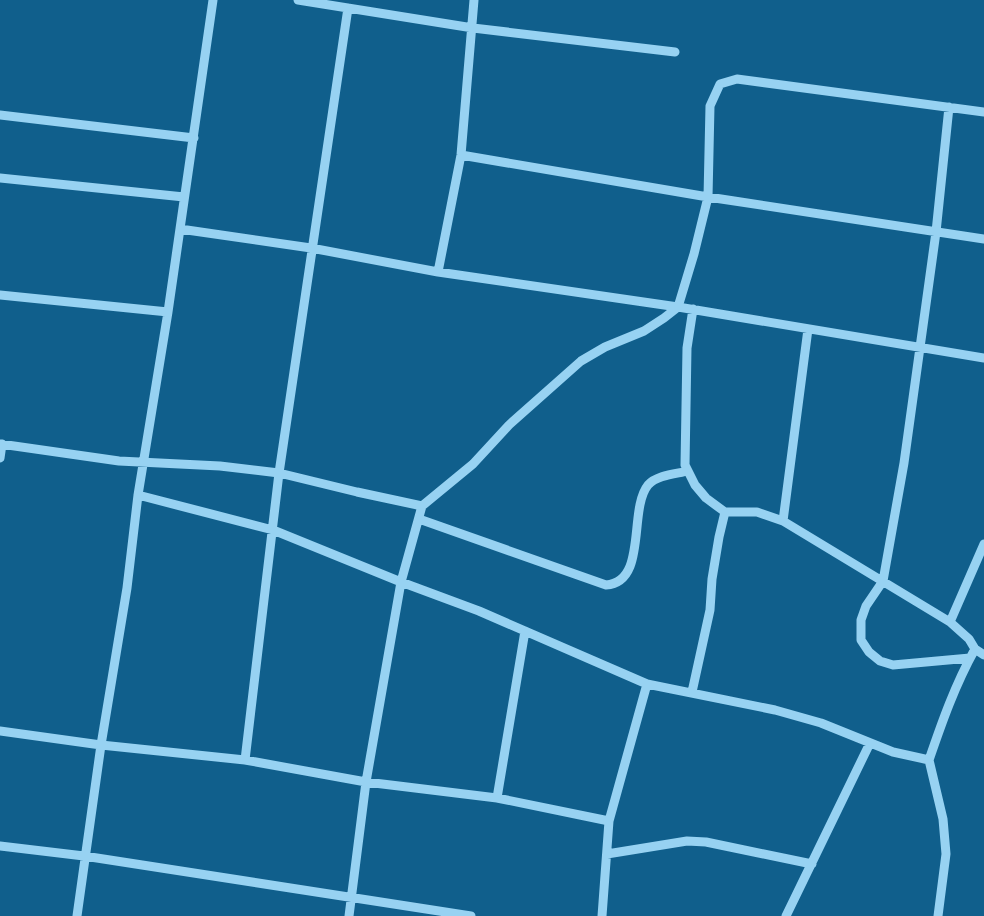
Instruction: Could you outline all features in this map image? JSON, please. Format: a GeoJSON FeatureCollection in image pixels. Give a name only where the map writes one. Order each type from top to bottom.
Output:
{"type":"FeatureCollection","features":[{"type":"Feature","properties":{"kind":"street"},"geometry":{"type":"LineString","coordinates":[[77,916],[84,856],[127,588],[138,495],[168,312],[213,0]]}},
{"type":"Feature","properties":{"kind":"street"},"geometry":{"type":"LineString","coordinates":[[298,0],[473,28],[675,52]]}},
{"type":"Feature","properties":{"kind":"street"},"geometry":{"type":"LineString","coordinates":[[438,272],[461,155],[474,0]]}},
{"type":"Feature","properties":{"kind":"street"},"geometry":{"type":"LineString","coordinates":[[245,760],[279,473],[348,8]]}},
{"type":"Feature","properties":{"kind":"street"},"geometry":{"type":"LineString","coordinates":[[349,916],[366,782],[401,582],[422,506],[473,464],[509,425],[581,361],[605,347],[644,331],[678,307],[708,197],[710,106],[720,84],[737,80],[984,112]]}},
{"type":"Feature","properties":{"kind":"street"},"geometry":{"type":"LineString","coordinates":[[948,107],[936,232],[904,463],[883,581],[866,606],[861,620],[862,640],[869,652],[880,661],[893,665],[970,658]]}},
{"type":"Feature","properties":{"kind":"street"},"geometry":{"type":"LineString","coordinates":[[0,115],[194,138]]}},
{"type":"Feature","properties":{"kind":"street"},"geometry":{"type":"LineString","coordinates":[[461,155],[708,197],[984,239]]}},
{"type":"Feature","properties":{"kind":"street"},"geometry":{"type":"LineString","coordinates":[[0,178],[184,197]]}},
{"type":"Feature","properties":{"kind":"street"},"geometry":{"type":"LineString","coordinates":[[180,229],[311,248],[438,272],[693,309],[984,358]]}},
{"type":"Feature","properties":{"kind":"street"},"geometry":{"type":"LineString","coordinates":[[0,295],[168,312]]}},
{"type":"Feature","properties":{"kind":"street"},"geometry":{"type":"LineString","coordinates":[[693,309],[687,348],[685,465],[695,485],[706,498],[725,512],[757,512],[783,521],[950,622],[969,638],[975,649],[984,655]]}},
{"type":"Feature","properties":{"kind":"street"},"geometry":{"type":"LineString","coordinates":[[783,521],[808,329]]}},
{"type":"Feature","properties":{"kind":"street"},"geometry":{"type":"LineString","coordinates":[[0,458],[1,444],[119,460],[220,466],[279,473],[422,506]]}},
{"type":"Feature","properties":{"kind":"street"},"geometry":{"type":"LineString","coordinates":[[419,519],[606,585],[615,584],[622,580],[630,570],[642,495],[649,484],[659,478],[688,471]]}},
{"type":"Feature","properties":{"kind":"street"},"geometry":{"type":"LineString","coordinates":[[138,495],[273,530],[401,582],[479,611],[647,684],[775,710],[820,723],[892,752],[929,760]]}},
{"type":"Feature","properties":{"kind":"street"},"geometry":{"type":"LineString","coordinates":[[692,692],[710,610],[712,579],[725,512]]}},
{"type":"Feature","properties":{"kind":"street"},"geometry":{"type":"LineString","coordinates":[[950,622],[984,544]]}},
{"type":"Feature","properties":{"kind":"street"},"geometry":{"type":"LineString","coordinates":[[497,798],[525,631]]}},
{"type":"Feature","properties":{"kind":"street"},"geometry":{"type":"LineString","coordinates":[[938,916],[946,854],[943,820],[929,760],[945,712],[975,649]]}},
{"type":"Feature","properties":{"kind":"street"},"geometry":{"type":"LineString","coordinates":[[602,916],[609,821],[647,684]]}},
{"type":"Feature","properties":{"kind":"street"},"geometry":{"type":"LineString","coordinates":[[0,731],[101,745],[245,760],[366,782],[497,798],[609,821]]}},
{"type":"Feature","properties":{"kind":"street"},"geometry":{"type":"LineString","coordinates":[[786,916],[870,743]]}},
{"type":"Feature","properties":{"kind":"street"},"geometry":{"type":"LineString","coordinates":[[607,854],[687,841],[706,842],[812,864]]}},
{"type":"Feature","properties":{"kind":"street"},"geometry":{"type":"LineString","coordinates":[[0,846],[84,856],[471,916]]}}]}
